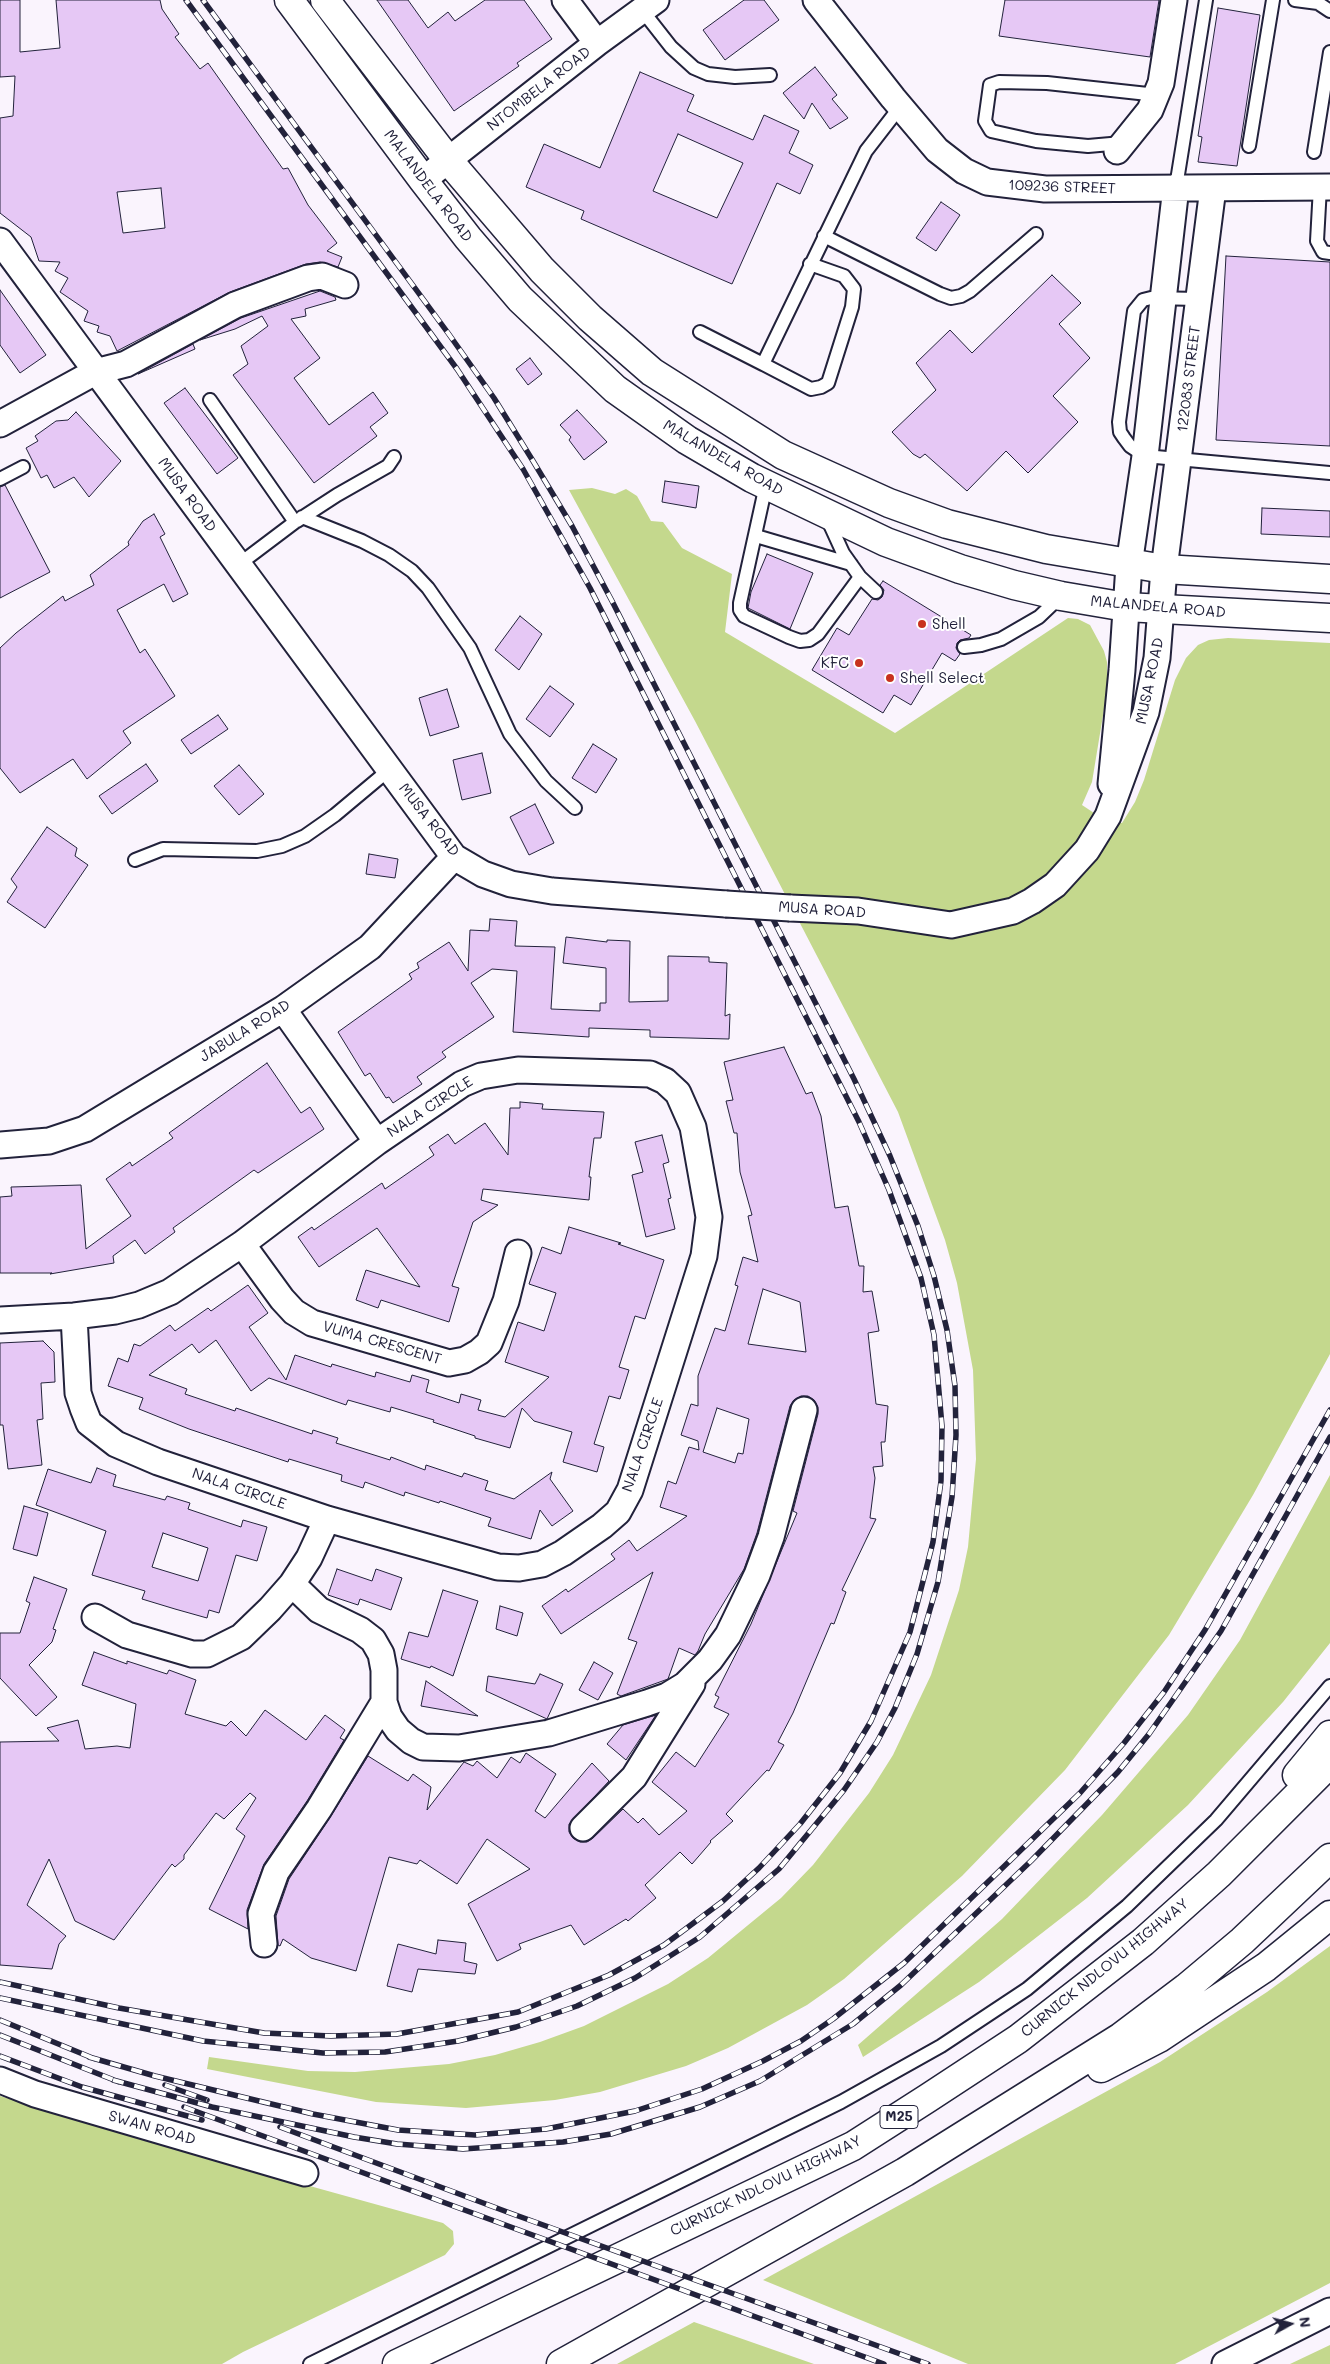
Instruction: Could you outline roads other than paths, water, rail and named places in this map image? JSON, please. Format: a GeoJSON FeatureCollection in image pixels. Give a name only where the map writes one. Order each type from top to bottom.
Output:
{"type":"FeatureCollection","features":[{"type":"Feature","properties":{"kind":"main road","name":"MALANDELA ROAD"},"geometry":{"type":"LineString","coordinates":[[289,0],[423,180],[468,238],[520,299],[582,360],[615,389],[687,440],[766,485],[825,514],[886,542],[960,568],[1062,596],[1126,607],[1330,618]]}},
{"type":"Feature","properties":{"kind":"main road","name":"MALANDELA ROAD"},"geometry":{"type":"LineString","coordinates":[[325,0],[448,160],[542,270],[590,318],[652,372],[783,454],[844,484],[947,524],[1046,549],[1164,570],[1330,579]]}},
{"type":"Feature","properties":{"kind":"main road"},"geometry":{"type":"LineString","coordinates":[[1204,1888],[1330,1735]]}},
{"type":"Feature","properties":{"kind":"main road","name":"CURNICK NDLOVU HIGHWAY"},"geometry":{"type":"LineString","coordinates":[[397,2364],[853,2146],[1018,2039],[1143,1942],[1204,1888],[1330,1763]]}},
{"type":"Feature","properties":{"kind":"main road"},"geometry":{"type":"LineString","coordinates":[[906,2172],[1121,2037],[1186,1988],[1235,1946],[1330,1858]]}},
{"type":"Feature","properties":{"kind":"main road"},"geometry":{"type":"LineString","coordinates":[[561,2364],[906,2172],[1158,2038],[1266,1967],[1330,1915]]}},
{"type":"Feature","properties":{"kind":"street"},"geometry":{"type":"LineString","coordinates":[[566,0],[597,43]]}},
{"type":"Feature","properties":{"kind":"street","name":"109236 STREET"},"geometry":{"type":"LineString","coordinates":[[816,0],[900,107],[937,150],[964,171],[987,182],[1045,189],[1112,190],[1176,187],[1325,187]]}},
{"type":"Feature","properties":{"kind":"street"},"geometry":{"type":"LineString","coordinates":[[1121,147],[1150,110],[1161,83],[1174,0]]}},
{"type":"Feature","properties":{"kind":"street","name":"NTOMBELA ROAD"},"geometry":{"type":"LineString","coordinates":[[423,180],[597,43],[649,5]]}},
{"type":"Feature","properties":{"kind":"street"},"geometry":{"type":"LineString","coordinates":[[1129,565],[1145,456],[1176,187]]}},
{"type":"Feature","properties":{"kind":"street","name":"122083 STREET"},"geometry":{"type":"LineString","coordinates":[[1164,570],[1213,188]]}},
{"type":"Feature","properties":{"kind":"street","name":"MUSA ROAD"},"geometry":{"type":"LineString","coordinates":[[0,241],[454,857],[484,874],[502,880],[552,892],[858,911],[952,925],[1013,911],[1032,902],[1056,885],[1087,850],[1108,816],[1146,712],[1157,658],[1164,570]]}},
{"type":"Feature","properties":{"kind":"street"},"geometry":{"type":"LineString","coordinates":[[0,424],[95,372],[126,364],[219,313],[278,288],[322,276],[345,285]]}},
{"type":"Feature","properties":{"kind":"street","name":"MUSA ROAD"},"geometry":{"type":"LineString","coordinates":[[1108,816],[1122,670],[1129,565]]}},
{"type":"Feature","properties":{"kind":"street","name":"JABULA ROAD"},"geometry":{"type":"LineString","coordinates":[[0,1145],[49,1141],[85,1129],[283,1009],[348,965],[370,947],[454,857]]}},
{"type":"Feature","properties":{"kind":"street","name":"NALA CIRCLE"},"geometry":{"type":"LineString","coordinates":[[283,1009],[377,1142]]}},
{"type":"Feature","properties":{"kind":"street","name":"NALA CIRCLE"},"geometry":{"type":"LineString","coordinates":[[0,1320],[74,1316],[115,1311],[139,1305],[170,1292],[242,1244],[377,1142],[462,1084],[481,1076],[518,1070],[650,1074],[665,1081],[672,1087],[678,1093],[686,1109],[694,1136],[707,1201],[709,1229],[704,1256],[630,1490],[618,1512],[602,1526],[563,1553],[542,1564],[519,1568],[498,1567],[327,1519],[158,1462],[116,1444],[89,1423],[78,1393],[74,1316]]}},
{"type":"Feature","properties":{"kind":"street","name":"VUMA CRESCENT"},"geometry":{"type":"LineString","coordinates":[[242,1244],[282,1299],[294,1312],[312,1322],[449,1363],[464,1360],[479,1352],[489,1343],[506,1301],[518,1253]]}},
{"type":"Feature","properties":{"kind":"street"},"geometry":{"type":"LineString","coordinates":[[583,1828],[634,1777],[698,1673],[728,1635],[757,1575],[771,1537],[804,1410]]}},
{"type":"Feature","properties":{"kind":"street"},"geometry":{"type":"LineString","coordinates":[[95,1617],[127,1635],[192,1654],[207,1654],[241,1637],[292,1584],[316,1546],[327,1519]]}},
{"type":"Feature","properties":{"kind":"street"},"geometry":{"type":"LineString","coordinates":[[292,1584],[318,1610],[360,1630],[373,1640],[380,1654],[384,1670],[384,1702],[394,1723],[411,1742],[423,1747],[435,1749],[459,1748],[550,1733],[667,1696],[698,1673]]}},
{"type":"Feature","properties":{"kind":"street"},"geometry":{"type":"LineString","coordinates":[[264,1944],[261,1914],[276,1872],[319,1809],[384,1702]]}},
{"type":"Feature","properties":{"kind":"street","name":"SWAN ROAD"},"geometry":{"type":"LineString","coordinates":[[0,2080],[35,2094],[305,2173]]}},
{"type":"Feature","properties":{"kind":"street"},"geometry":{"type":"LineString","coordinates":[[1225,2364],[1330,2311]]}},
{"type":"Feature","properties":{"kind":"lane"},"geometry":{"type":"LineString","coordinates":[[1176,187],[1206,0]]}},
{"type":"Feature","properties":{"kind":"lane"},"geometry":{"type":"LineString","coordinates":[[1249,146],[1273,0]]}},
{"type":"Feature","properties":{"kind":"lane"},"geometry":{"type":"LineString","coordinates":[[1295,0],[1318,3],[1330,11]]}},
{"type":"Feature","properties":{"kind":"lane"},"geometry":{"type":"LineString","coordinates":[[649,5],[670,47],[694,68],[708,74],[735,77],[770,74]]}},
{"type":"Feature","properties":{"kind":"lane"},"geometry":{"type":"LineString","coordinates":[[1314,152],[1330,52]]}},
{"type":"Feature","properties":{"kind":"lane"},"geometry":{"type":"LineString","coordinates":[[1121,147],[1088,146],[1036,140],[991,130],[985,121],[990,85],[999,82],[1047,83],[1156,95]]}},
{"type":"Feature","properties":{"kind":"lane"},"geometry":{"type":"LineString","coordinates":[[762,364],[866,151],[900,107]]}},
{"type":"Feature","properties":{"kind":"lane"},"geometry":{"type":"LineString","coordinates":[[1325,187],[1317,241],[1324,252],[1330,254]]}},
{"type":"Feature","properties":{"kind":"lane"},"geometry":{"type":"LineString","coordinates":[[824,236],[951,298],[961,296],[970,291],[1036,234]]}},
{"type":"Feature","properties":{"kind":"lane"},"geometry":{"type":"LineString","coordinates":[[700,332],[811,389],[828,383],[852,307],[854,289],[844,276],[810,264]]}},
{"type":"Feature","properties":{"kind":"lane"},"geometry":{"type":"LineString","coordinates":[[1164,297],[1198,299]]}},
{"type":"Feature","properties":{"kind":"lane"},"geometry":{"type":"LineString","coordinates":[[210,400],[298,520],[362,541],[389,555],[412,571],[423,582],[470,648],[514,740],[546,781],[575,808]]}},
{"type":"Feature","properties":{"kind":"lane"},"geometry":{"type":"LineString","coordinates":[[238,565],[298,520],[388,466],[393,462],[394,456]]}},
{"type":"Feature","properties":{"kind":"lane"},"geometry":{"type":"LineString","coordinates":[[1145,456],[1330,473]]}},
{"type":"Feature","properties":{"kind":"lane"},"geometry":{"type":"LineString","coordinates":[[0,479],[23,467]]}},
{"type":"Feature","properties":{"kind":"lane"},"geometry":{"type":"LineString","coordinates":[[766,485],[740,610],[744,616],[788,637],[800,641],[809,640],[818,634],[860,577]]}},
{"type":"Feature","properties":{"kind":"lane"},"geometry":{"type":"LineString","coordinates":[[825,514],[842,553],[860,577],[876,592]]}},
{"type":"Feature","properties":{"kind":"lane"},"geometry":{"type":"LineString","coordinates":[[756,536],[851,564]]}},
{"type":"Feature","properties":{"kind":"lane"},"geometry":{"type":"LineString","coordinates":[[964,647],[981,646],[1001,639],[1039,617],[1062,596]]}},
{"type":"Feature","properties":{"kind":"lane"},"geometry":{"type":"LineString","coordinates":[[135,860],[163,849],[257,851],[282,846],[305,836],[335,815],[390,769]]}},
{"type":"Feature","properties":{"kind":"lane"},"geometry":{"type":"LineString","coordinates":[[310,2364],[841,2102],[941,2046],[1019,1994],[1126,1906],[1216,1820],[1330,1686]]}},
{"type":"Feature","properties":{"kind":"railway"},"geometry":{"type":"LineString","coordinates":[[0,1982],[119,2008],[264,2033],[331,2036],[397,2034],[518,2012],[609,1975],[664,1945],[723,1901],[759,1868],[800,1824],[840,1773],[871,1721],[910,1632],[933,1542],[941,1481],[942,1426],[934,1335],[921,1278],[889,1190],[859,1122],[590,588],[523,469],[457,369],[186,0]]}},
{"type":"Feature","properties":{"kind":"railway"},"geometry":{"type":"LineString","coordinates":[[0,1998],[203,2041],[323,2053],[385,2052],[458,2041],[516,2027],[577,2006],[635,1978],[700,1937],[779,1869],[844,1790],[877,1742],[895,1708],[917,1654],[938,1582],[952,1497],[956,1435],[955,1386],[947,1330],[934,1276],[918,1226],[890,1156],[854,1079],[612,601],[572,526],[533,461],[494,398],[448,333],[203,0]]}},
{"type":"Feature","properties":{"kind":"railway"},"geometry":{"type":"LineString","coordinates":[[89,2057],[155,2076],[313,2114],[398,2130],[475,2135],[546,2129],[635,2111],[702,2089],[763,2061],[801,2041],[833,2019],[904,1963],[1080,1793],[1124,1743],[1164,1692],[1205,1630],[1330,1410]]}},
{"type":"Feature","properties":{"kind":"railway"},"geometry":{"type":"LineString","coordinates":[[113,2080],[212,2107],[354,2137],[397,2144],[463,2149],[563,2142],[611,2134],[700,2107],[760,2081],[853,2024],[901,1985],[1031,1861],[1118,1772],[1149,1734],[1221,1631],[1330,1437]]}},
{"type":"Feature","properties":{"kind":"railway"},"geometry":{"type":"LineString","coordinates":[[0,2020],[95,2059]]}},
{"type":"Feature","properties":{"kind":"railway"},"geometry":{"type":"LineString","coordinates":[[0,2035],[119,2082]]}},
{"type":"Feature","properties":{"kind":"railway"},"geometry":{"type":"LineString","coordinates":[[0,2056],[82,2087],[202,2120]]}},
{"type":"Feature","properties":{"kind":"railway"},"geometry":{"type":"LineString","coordinates":[[165,2085],[207,2100]]}},
{"type":"Feature","properties":{"kind":"railway"},"geometry":{"type":"LineString","coordinates":[[184,2107],[884,2364]]}},
{"type":"Feature","properties":{"kind":"railway"},"geometry":{"type":"LineString","coordinates":[[280,2127],[510,2213],[928,2364]]}},
{"type":"Feature","properties":{"kind":"place","name":"Shell"},"geometry":{"type":"Point","coordinates":[922,624]}},
{"type":"Feature","properties":{"kind":"place","name":"KFC"},"geometry":{"type":"Point","coordinates":[859,663]}},
{"type":"Feature","properties":{"kind":"place","name":"Shell Select"},"geometry":{"type":"Point","coordinates":[890,678]}}]}
